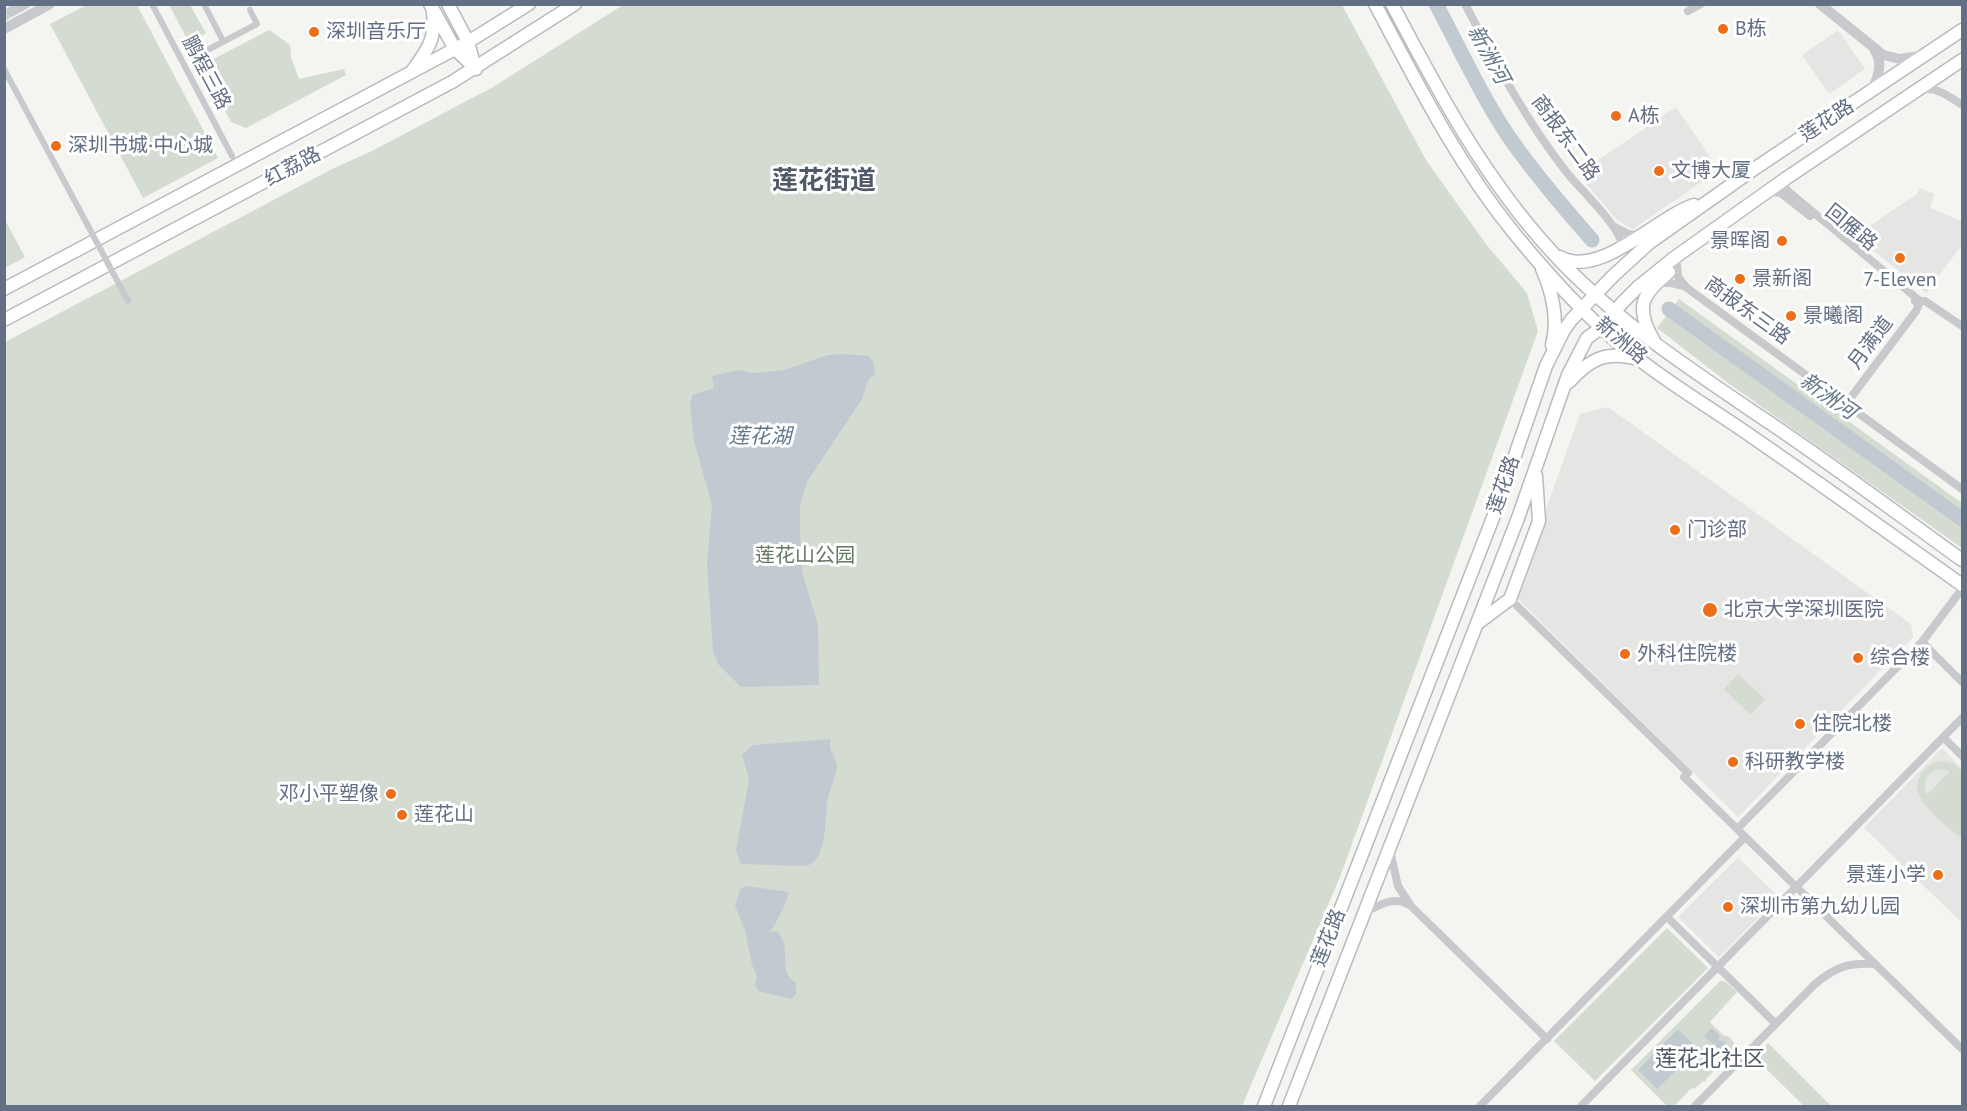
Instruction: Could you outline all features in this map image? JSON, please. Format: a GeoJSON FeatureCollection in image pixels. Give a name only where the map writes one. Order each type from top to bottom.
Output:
{"type":"FeatureCollection","features":[{"type":"Feature","properties":{"kind":"main road"},"geometry":{"type":"LineString","coordinates":[[448,4],[468,42],[476,69]]}},
{"type":"Feature","properties":{"kind":"main road","name":"红荔路"},"geometry":{"type":"LineString","coordinates":[[4,289],[468,42],[530,4]]}},
{"type":"Feature","properties":{"kind":"main road","name":"红荔路"},"geometry":{"type":"LineString","coordinates":[[4,320],[476,69],[575,4]]}},
{"type":"Feature","properties":{"kind":"main road","name":"新洲路"},"geometry":{"type":"LineString","coordinates":[[1375,4],[1436,118],[1466,168],[1502,218],[1539,262],[1602,327],[1643,361],[1962,587]]}},
{"type":"Feature","properties":{"kind":"main road","name":"新洲路"},"geometry":{"type":"LineString","coordinates":[[1392,4],[1449,111],[1480,160],[1528,224],[1595,294],[1656,344],[1962,560]]}},
{"type":"Feature","properties":{"kind":"main road"},"geometry":{"type":"LineString","coordinates":[[431,6],[455,49],[476,69]]}},
{"type":"Feature","properties":{"kind":"main road"},"geometry":{"type":"LineString","coordinates":[[412,72],[432,41],[434,29],[431,6]]}},
{"type":"Feature","properties":{"kind":"main road","name":"莲花路"},"geometry":{"type":"LineString","coordinates":[[1264,1107],[1496,510],[1546,366],[1564,330],[1595,294],[1634,256],[1710,200],[1962,30]]}},
{"type":"Feature","properties":{"kind":"main road","name":"莲花路"},"geometry":{"type":"LineString","coordinates":[[1289,1107],[1518,518],[1564,387],[1587,338],[1602,327],[1614,311],[1648,278],[1764,193],[1962,60]]}},
{"type":"Feature","properties":{"kind":"main road"},"geometry":{"type":"LineString","coordinates":[[1553,252],[1572,262],[1594,261],[1617,250],[1680,211],[1710,200]]}},
{"type":"Feature","properties":{"kind":"main road"},"geometry":{"type":"LineString","coordinates":[[1656,344],[1646,325],[1643,308],[1645,295],[1677,265],[1694,244]]}},
{"type":"Feature","properties":{"kind":"main road"},"geometry":{"type":"LineString","coordinates":[[1539,262],[1550,292],[1554,324],[1553,339],[1546,366]]}},
{"type":"Feature","properties":{"kind":"main road"},"geometry":{"type":"LineString","coordinates":[[1564,387],[1583,367],[1600,358],[1622,355],[1643,361]]}},
{"type":"Feature","properties":{"kind":"main road"},"geometry":{"type":"LineString","coordinates":[[1477,624],[1510,599],[1539,521],[1535,470]]}},
{"type":"Feature","properties":{"kind":"street"},"geometry":{"type":"LineString","coordinates":[[12,11],[25,4]]}},
{"type":"Feature","properties":{"kind":"street"},"geometry":{"type":"LineString","coordinates":[[4,29],[50,4]]}},
{"type":"Feature","properties":{"kind":"street","name":"鹏程三路"},"geometry":{"type":"LineString","coordinates":[[152,4],[231,156]]}},
{"type":"Feature","properties":{"kind":"street"},"geometry":{"type":"LineString","coordinates":[[204,4],[223,41]]}},
{"type":"Feature","properties":{"kind":"street","name":"商报东二路"},"geometry":{"type":"LineString","coordinates":[[1465,4],[1517,101],[1535,129],[1569,175],[1611,224],[1621,240],[1617,250]]}},
{"type":"Feature","properties":{"kind":"street"},"geometry":{"type":"LineString","coordinates":[[1688,11],[1701,4]]}},
{"type":"Feature","properties":{"kind":"street"},"geometry":{"type":"LineString","coordinates":[[1820,4],[1883,55],[1896,59],[1909,59],[1928,53]]}},
{"type":"Feature","properties":{"kind":"street"},"geometry":{"type":"LineString","coordinates":[[196,56],[257,24],[250,10]]}},
{"type":"Feature","properties":{"kind":"street"},"geometry":{"type":"LineString","coordinates":[[1871,92],[1880,64],[1879,56],[1873,48]]}},
{"type":"Feature","properties":{"kind":"street"},"geometry":{"type":"LineString","coordinates":[[4,69],[128,301]]}},
{"type":"Feature","properties":{"kind":"street"},"geometry":{"type":"LineString","coordinates":[[1920,89],[1936,90],[1962,105]]}},
{"type":"Feature","properties":{"kind":"street","name":"回雁路"},"geometry":{"type":"LineString","coordinates":[[1785,179],[1785,187],[1790,192],[1917,301]]}},
{"type":"Feature","properties":{"kind":"street","name":"回雁路"},"geometry":{"type":"LineString","coordinates":[[1764,193],[1772,191],[1784,195],[1917,301]]}},
{"type":"Feature","properties":{"kind":"street","name":"商报东二路"},"geometry":{"type":"LineString","coordinates":[[1611,224],[1628,234],[1636,236],[1641,234]]}},
{"type":"Feature","properties":{"kind":"street","name":"商报东三路"},"geometry":{"type":"LineString","coordinates":[[1677,265],[1678,277],[1687,288],[1962,489]]}},
{"type":"Feature","properties":{"kind":"street","name":"商报东三路"},"geometry":{"type":"LineString","coordinates":[[1656,283],[1671,283],[1687,288]]}},
{"type":"Feature","properties":{"kind":"street"},"geometry":{"type":"LineString","coordinates":[[1917,301],[1925,301],[1962,326]]}},
{"type":"Feature","properties":{"kind":"street","name":"月满道"},"geometry":{"type":"LineString","coordinates":[[1844,403],[1916,311],[1917,301]]}},
{"type":"Feature","properties":{"kind":"street"},"geometry":{"type":"LineString","coordinates":[[1737,829],[1922,642],[1962,587]]}},
{"type":"Feature","properties":{"kind":"street"},"geometry":{"type":"LineString","coordinates":[[1510,599],[1688,773],[1684,777],[1962,1050]]}},
{"type":"Feature","properties":{"kind":"street"},"geometry":{"type":"LineString","coordinates":[[1922,642],[1962,682]]}},
{"type":"Feature","properties":{"kind":"street"},"geometry":{"type":"LineString","coordinates":[[1581,1107],[1962,718]]}},
{"type":"Feature","properties":{"kind":"street"},"geometry":{"type":"LineString","coordinates":[[1944,738],[1962,756]]}},
{"type":"Feature","properties":{"kind":"street"},"geometry":{"type":"LineString","coordinates":[[1480,1107],[1745,837]]}},
{"type":"Feature","properties":{"kind":"street"},"geometry":{"type":"LineString","coordinates":[[1389,849],[1403,897],[1547,1039]]}},
{"type":"Feature","properties":{"kind":"street"},"geometry":{"type":"LineString","coordinates":[[1365,912],[1394,900],[1411,906]]}},
{"type":"Feature","properties":{"kind":"street"},"geometry":{"type":"LineString","coordinates":[[1667,917],[1776,1024]]}},
{"type":"Feature","properties":{"kind":"street"},"geometry":{"type":"LineString","coordinates":[[1695,1107],[1829,972],[1842,966],[1859,963],[1875,964]]}},
{"type":"Feature","properties":{"kind":"shaded area"},"geometry":{"type":"Polygon","coordinates":[[[1838,30],[1865,69],[1829,94],[1802,55],[1838,30]]]}},
{"type":"Feature","properties":{"kind":"shaded area","name":"文博大厦"},"geometry":{"type":"Polygon","coordinates":[[[1676,107],[1719,170],[1633,229],[1630,228],[1616,219],[1578,174],[1676,107]]]}},
{"type":"Feature","properties":{"kind":"shaded area"},"geometry":{"type":"Polygon","coordinates":[[[1919,188],[1935,194],[1930,208],[1962,221],[1962,245],[1926,293],[1855,236],[1917,194],[1919,188]]]}},
{"type":"Feature","properties":{"kind":"shaded area","name":"北京大学深圳医院"},"geometry":{"type":"Polygon","coordinates":[[[1608,407],[1911,624],[1913,637],[1738,817],[1515,596],[1580,414],[1608,407]]]}},
{"type":"Feature","properties":{"kind":"shaded area","name":"景莲小学"},"geometry":{"type":"Polygon","coordinates":[[[1942,748],[1962,768],[1962,923],[1864,828],[1942,748]]]}},
{"type":"Feature","properties":{"kind":"shaded area","name":"深圳市第九幼儿园"},"geometry":{"type":"Polygon","coordinates":[[[1738,857],[1779,897],[1719,957],[1678,917],[1738,857]]]}},
{"type":"Feature","properties":{"kind":"green space"},"geometry":{"type":"Polygon","coordinates":[[[87,5],[137,5],[218,158],[143,198],[50,24],[87,5]]]}},
{"type":"Feature","properties":{"kind":"green space"},"geometry":{"type":"Polygon","coordinates":[[[169,5],[190,5],[206,33],[194,40],[187,39],[169,5]]]}},
{"type":"Feature","properties":{"kind":"green space","name":"莲花山公园"},"geometry":{"type":"Polygon","coordinates":[[[623,5],[1342,5],[1426,160],[1486,244],[1527,293],[1538,331],[1340,877],[1242,1106],[5,1106],[5,342],[334,168],[370,152],[493,87],[623,5]]]}},
{"type":"Feature","properties":{"kind":"green space"},"geometry":{"type":"Polygon","coordinates":[[[269,30],[290,45],[291,57],[299,79],[344,69],[346,75],[246,128],[231,122],[203,70],[206,63],[269,30]]]}},
{"type":"Feature","properties":{"kind":"green space"},"geometry":{"type":"Polygon","coordinates":[[[4,218],[25,257],[5,268],[4,268],[4,218]]]}},
{"type":"Feature","properties":{"kind":"green space"},"geometry":{"type":"Polygon","coordinates":[[[1679,299],[1962,503],[1962,548],[1728,383],[1657,328],[1679,299]]]}},
{"type":"Feature","properties":{"kind":"green space"},"geometry":{"type":"Polygon","coordinates":[[[1738,674],[1765,699],[1751,715],[1724,689],[1738,674]]]}},
{"type":"Feature","properties":{"kind":"green space"},"geometry":{"type":"Polygon","coordinates":[[[1941,761],[1954,764],[1962,772],[1962,837],[1934,815],[1918,793],[1918,780],[1924,770],[1941,761]],[[1937,769],[1930,773],[1925,783],[1927,795],[1950,771],[1937,769]]]}},
{"type":"Feature","properties":{"kind":"green space"},"geometry":{"type":"Polygon","coordinates":[[[1667,928],[1708,968],[1595,1081],[1554,1041],[1667,928]]]}},
{"type":"Feature","properties":{"kind":"green space"},"geometry":{"type":"Polygon","coordinates":[[[1720,981],[1726,982],[1737,992],[1710,1022],[1723,1035],[1730,1037],[1734,1043],[1733,1052],[1707,1078],[1706,1082],[1692,1088],[1674,1106],[1667,1106],[1631,1070],[1720,981]]]}},
{"type":"Feature","properties":{"kind":"green space"},"geometry":{"type":"Polygon","coordinates":[[[1768,1043],[1831,1106],[1804,1106],[1754,1057],[1768,1043]]]}},
{"type":"Feature","properties":{"kind":"water","name":"莲花湖"},"geometry":{"type":"Polygon","coordinates":[[[828,355],[869,356],[874,363],[875,374],[869,378],[862,399],[807,482],[800,506],[802,572],[818,625],[819,685],[741,687],[718,664],[713,651],[707,563],[712,505],[694,441],[690,406],[692,395],[714,388],[712,376],[738,370],[754,373],[784,370],[828,355]]]}},
{"type":"Feature","properties":{"kind":"water"},"geometry":{"type":"Polygon","coordinates":[[[830,739],[830,749],[837,770],[828,798],[824,837],[819,856],[806,866],[741,864],[736,851],[749,779],[742,755],[753,745],[830,739]]]}},
{"type":"Feature","properties":{"kind":"water"},"geometry":{"type":"Polygon","coordinates":[[[747,886],[789,892],[770,932],[777,931],[783,942],[786,970],[796,983],[796,994],[792,999],[758,991],[755,984],[757,976],[752,965],[745,930],[735,906],[740,889],[747,886]]]}},
{"type":"Feature","properties":{"kind":"water"},"geometry":{"type":"Polygon","coordinates":[[[1712,1028],[1720,1036],[1718,1040],[1724,1041],[1727,1046],[1723,1051],[1718,1051],[1715,1043],[1713,1044],[1704,1036],[1712,1028]]]}},
{"type":"Feature","properties":{"kind":"water"},"geometry":{"type":"Polygon","coordinates":[[[1678,1029],[1698,1049],[1657,1089],[1638,1070],[1678,1029]]]}},
{"type":"Feature","properties":{"kind":"waterway","name":"新洲河"},"geometry":{"type":"LineString","coordinates":[[1436,4],[1480,88],[1509,137],[1528,164],[1592,240]]}},
{"type":"Feature","properties":{"kind":"waterway","name":"新洲河"},"geometry":{"type":"LineString","coordinates":[[1669,309],[1962,519]]}},
{"type":"Feature","properties":{"kind":"tunnel"},"geometry":{"type":"LineString","coordinates":[[4,16],[12,11]]}},
{"type":"Feature","properties":{"kind":"place","name":"B栋"},"geometry":{"type":"Point","coordinates":[1723,29]}},
{"type":"Feature","properties":{"kind":"place","name":"深圳音乐厅"},"geometry":{"type":"Point","coordinates":[314,32]}},
{"type":"Feature","properties":{"kind":"place","name":"A栋"},"geometry":{"type":"Point","coordinates":[1616,116]}},
{"type":"Feature","properties":{"kind":"place","name":"深圳书城·中心城"},"geometry":{"type":"Point","coordinates":[56,146]}},
{"type":"Feature","properties":{"kind":"place","name":"文博大厦"},"geometry":{"type":"Point","coordinates":[1659,171]}},
{"type":"Feature","properties":{"kind":"place","name":"景晖阁"},"geometry":{"type":"Point","coordinates":[1782,241]}},
{"type":"Feature","properties":{"kind":"place","name":"7-Eleven"},"geometry":{"type":"Point","coordinates":[1900,258]}},
{"type":"Feature","properties":{"kind":"place","name":"景新阁"},"geometry":{"type":"Point","coordinates":[1740,279]}},
{"type":"Feature","properties":{"kind":"place","name":"景曦阁"},"geometry":{"type":"Point","coordinates":[1791,316]}},
{"type":"Feature","properties":{"kind":"place","name":"门诊部"},"geometry":{"type":"Point","coordinates":[1675,530]}},
{"type":"Feature","properties":{"kind":"place","name":"北京大学深圳医院"},"geometry":{"type":"Point","coordinates":[1710,610]}},
{"type":"Feature","properties":{"kind":"place","name":"外科住院楼"},"geometry":{"type":"Point","coordinates":[1625,654]}},
{"type":"Feature","properties":{"kind":"place","name":"综合楼"},"geometry":{"type":"Point","coordinates":[1858,658]}},
{"type":"Feature","properties":{"kind":"place","name":"住院北楼"},"geometry":{"type":"Point","coordinates":[1800,724]}},
{"type":"Feature","properties":{"kind":"place","name":"科研教学楼"},"geometry":{"type":"Point","coordinates":[1733,762]}},
{"type":"Feature","properties":{"kind":"place","name":"邓小平塑像"},"geometry":{"type":"Point","coordinates":[391,794]}},
{"type":"Feature","properties":{"kind":"place","name":"莲花山"},"geometry":{"type":"Point","coordinates":[402,815]}},
{"type":"Feature","properties":{"kind":"place","name":"景莲小学"},"geometry":{"type":"Point","coordinates":[1938,875]}},
{"type":"Feature","properties":{"kind":"place","name":"深圳市第九幼儿园"},"geometry":{"type":"Point","coordinates":[1728,907]}},
{"type":"Feature","properties":{"kind":"district","name":"莲花街道"},"geometry":{"type":"Point","coordinates":[824,182]}},
{"type":"Feature","properties":{"kind":"district","name":"莲花北社区"},"geometry":{"type":"Point","coordinates":[1710,1060]}}]}
